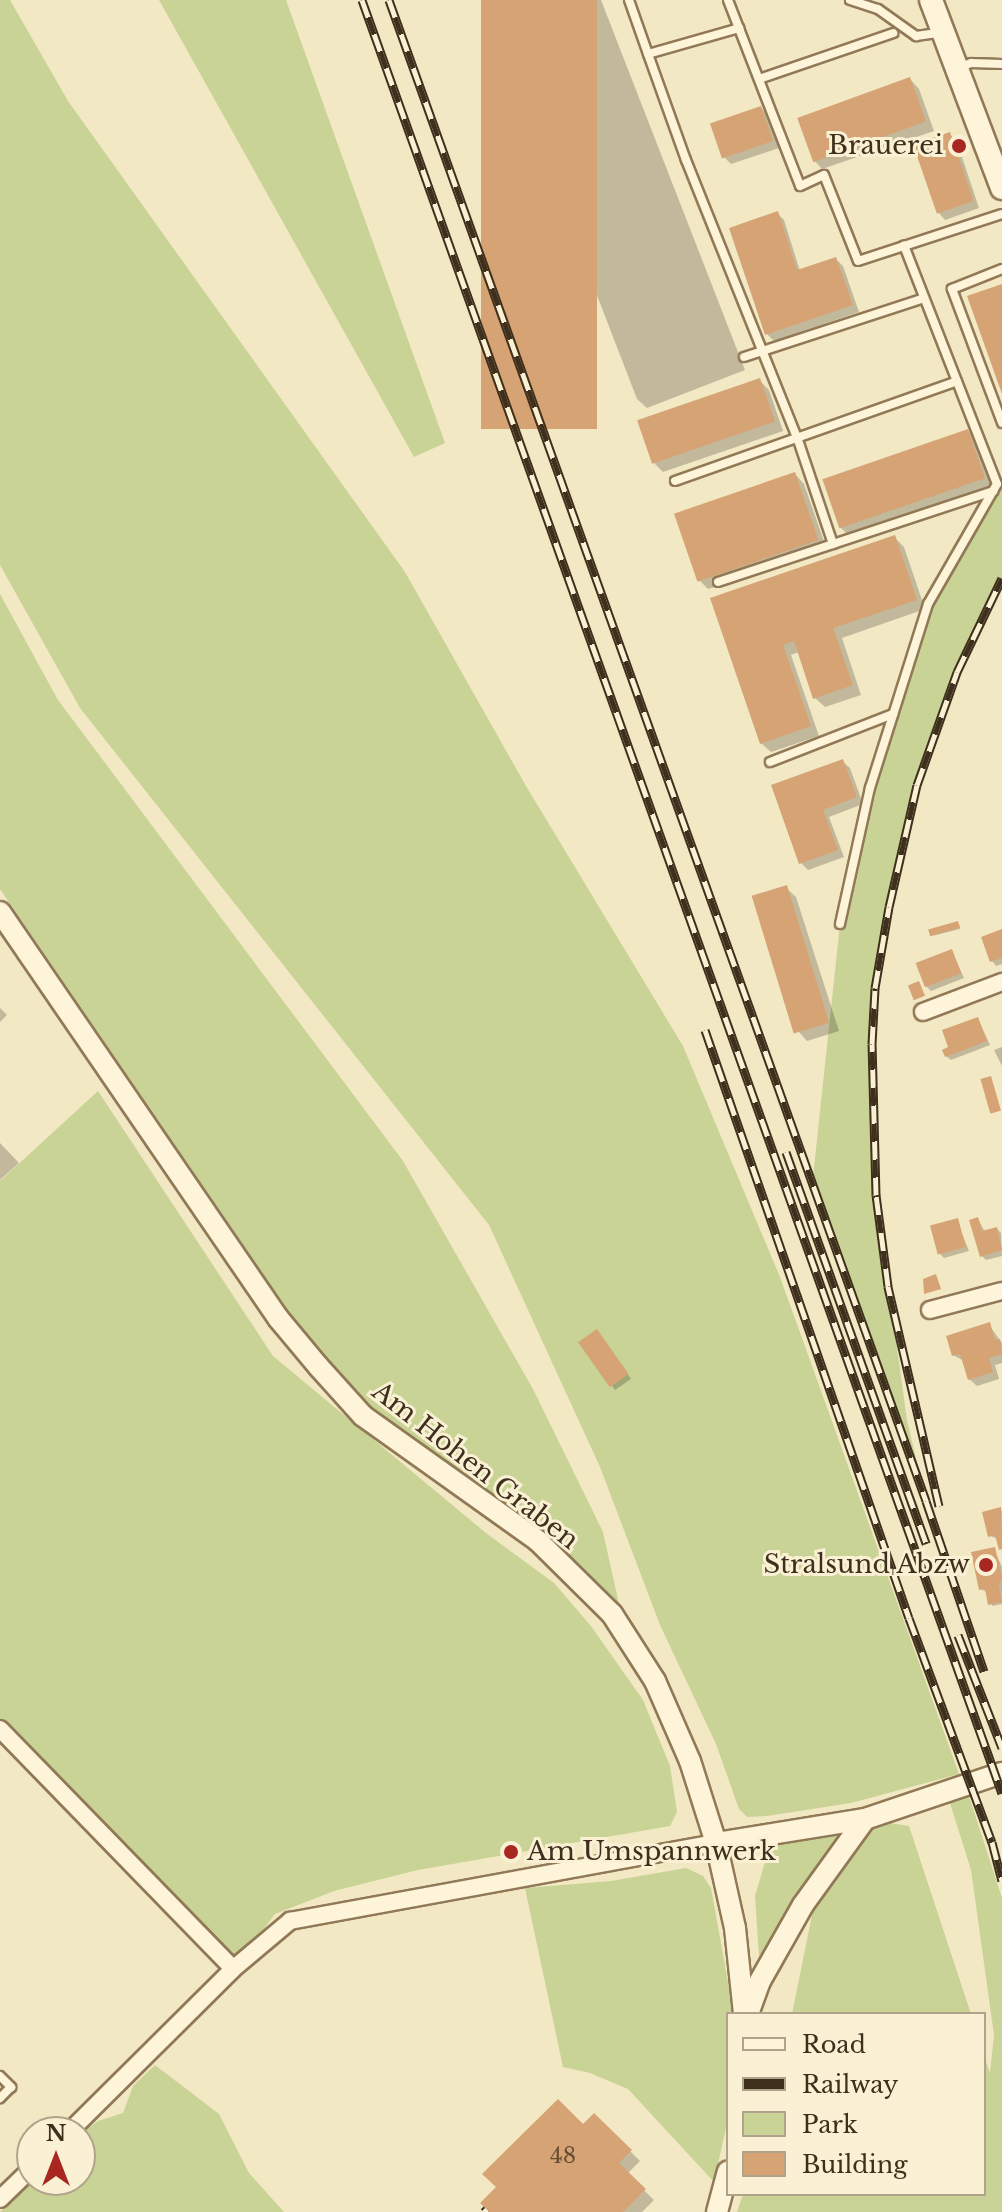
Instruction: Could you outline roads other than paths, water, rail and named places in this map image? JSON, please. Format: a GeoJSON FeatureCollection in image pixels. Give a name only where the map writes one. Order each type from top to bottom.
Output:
{"type":"FeatureCollection","features":[{"type":"Feature","properties":{"kind":"main road"},"geometry":{"type":"LineString","coordinates":[[931,0],[1002,188]]}},
{"type":"Feature","properties":{"kind":"street","name":"Am Hohen Graben"},"geometry":{"type":"LineString","coordinates":[[0,912],[278,1318],[318,1366],[363,1416],[538,1541],[612,1614],[655,1681],[690,1761],[716,1843],[735,1928],[746,2012]]}},
{"type":"Feature","properties":{"kind":"street"},"geometry":{"type":"LineString","coordinates":[[923,1012],[1002,982]]}},
{"type":"Feature","properties":{"kind":"street"},"geometry":{"type":"LineString","coordinates":[[930,1310],[1002,1291]]}},
{"type":"Feature","properties":{"kind":"street"},"geometry":{"type":"LineString","coordinates":[[0,1729],[233,1969]]}},
{"type":"Feature","properties":{"kind":"street"},"geometry":{"type":"LineString","coordinates":[[85,2116],[233,1969],[290,1921],[865,1819],[1002,1773]]}},
{"type":"Feature","properties":{"kind":"street"},"geometry":{"type":"LineString","coordinates":[[747,2012],[760,1981],[803,1905],[865,1819]]}},
{"type":"Feature","properties":{"kind":"street"},"geometry":{"type":"LineString","coordinates":[[717,2212],[726,2178]]}},
{"type":"Feature","properties":{"kind":"street"},"geometry":{"type":"LineString","coordinates":[[0,2199],[16,2184]]}},
{"type":"Feature","properties":{"kind":"lane"},"geometry":{"type":"LineString","coordinates":[[629,0],[686,160],[797,437],[833,544]]}},
{"type":"Feature","properties":{"kind":"lane"},"geometry":{"type":"LineString","coordinates":[[728,0],[800,186],[824,175],[858,261],[1002,214]]}},
{"type":"Feature","properties":{"kind":"lane"},"geometry":{"type":"LineString","coordinates":[[850,0],[878,9],[916,36],[943,32]]}},
{"type":"Feature","properties":{"kind":"lane"},"geometry":{"type":"LineString","coordinates":[[648,54],[739,28]]}},
{"type":"Feature","properties":{"kind":"lane"},"geometry":{"type":"LineString","coordinates":[[759,79],[893,33]]}},
{"type":"Feature","properties":{"kind":"lane"},"geometry":{"type":"LineString","coordinates":[[957,68],[971,63],[1002,64]]}},
{"type":"Feature","properties":{"kind":"lane"},"geometry":{"type":"LineString","coordinates":[[840,924],[870,788],[928,604],[997,484],[904,246]]}},
{"type":"Feature","properties":{"kind":"lane"},"geometry":{"type":"LineString","coordinates":[[1002,269],[952,289],[1002,423]]}},
{"type":"Feature","properties":{"kind":"lane"},"geometry":{"type":"LineString","coordinates":[[744,357],[924,298]]}},
{"type":"Feature","properties":{"kind":"lane"},"geometry":{"type":"LineString","coordinates":[[675,481],[957,381]]}},
{"type":"Feature","properties":{"kind":"lane"},"geometry":{"type":"LineString","coordinates":[[718,582],[993,491]]}},
{"type":"Feature","properties":{"kind":"lane"},"geometry":{"type":"LineString","coordinates":[[770,762],[893,714]]}},
{"type":"Feature","properties":{"kind":"lane"},"geometry":{"type":"LineString","coordinates":[[0,2076],[11,2087],[0,2098]]}},
{"type":"Feature","properties":{"kind":"railway"},"geometry":{"type":"LineString","coordinates":[[362,0],[1002,1793]]}},
{"type":"Feature","properties":{"kind":"railway"},"geometry":{"type":"LineString","coordinates":[[389,0],[984,1671]]}},
{"type":"Feature","properties":{"kind":"railway"},"geometry":{"type":"LineString","coordinates":[[939,1506],[888,1286],[876,1195],[872,1044],[875,988],[889,907],[917,785],[957,672],[1002,578]]}},
{"type":"Feature","properties":{"kind":"railway"},"geometry":{"type":"LineString","coordinates":[[705,1030],[909,1618],[992,1842],[1002,1881]]}},
{"type":"Feature","properties":{"kind":"railway"},"geometry":{"type":"LineString","coordinates":[[786,1152],[926,1544]]}},
{"type":"Feature","properties":{"kind":"railway"},"geometry":{"type":"LineString","coordinates":[[958,1635],[1002,1748]]}},
{"type":"Feature","properties":{"kind":"railway"},"geometry":{"type":"LineString","coordinates":[[484,2212],[487,2209]]}},
{"type":"Feature","properties":{"kind":"place","name":"Brauerei"},"geometry":{"type":"Point","coordinates":[959,146]}},
{"type":"Feature","properties":{"kind":"place","name":"Stralsund Abzw"},"geometry":{"type":"Point","coordinates":[986,1565]}},
{"type":"Feature","properties":{"kind":"place","name":"Am Umspannwerk"},"geometry":{"type":"Point","coordinates":[511,1852]}}]}
